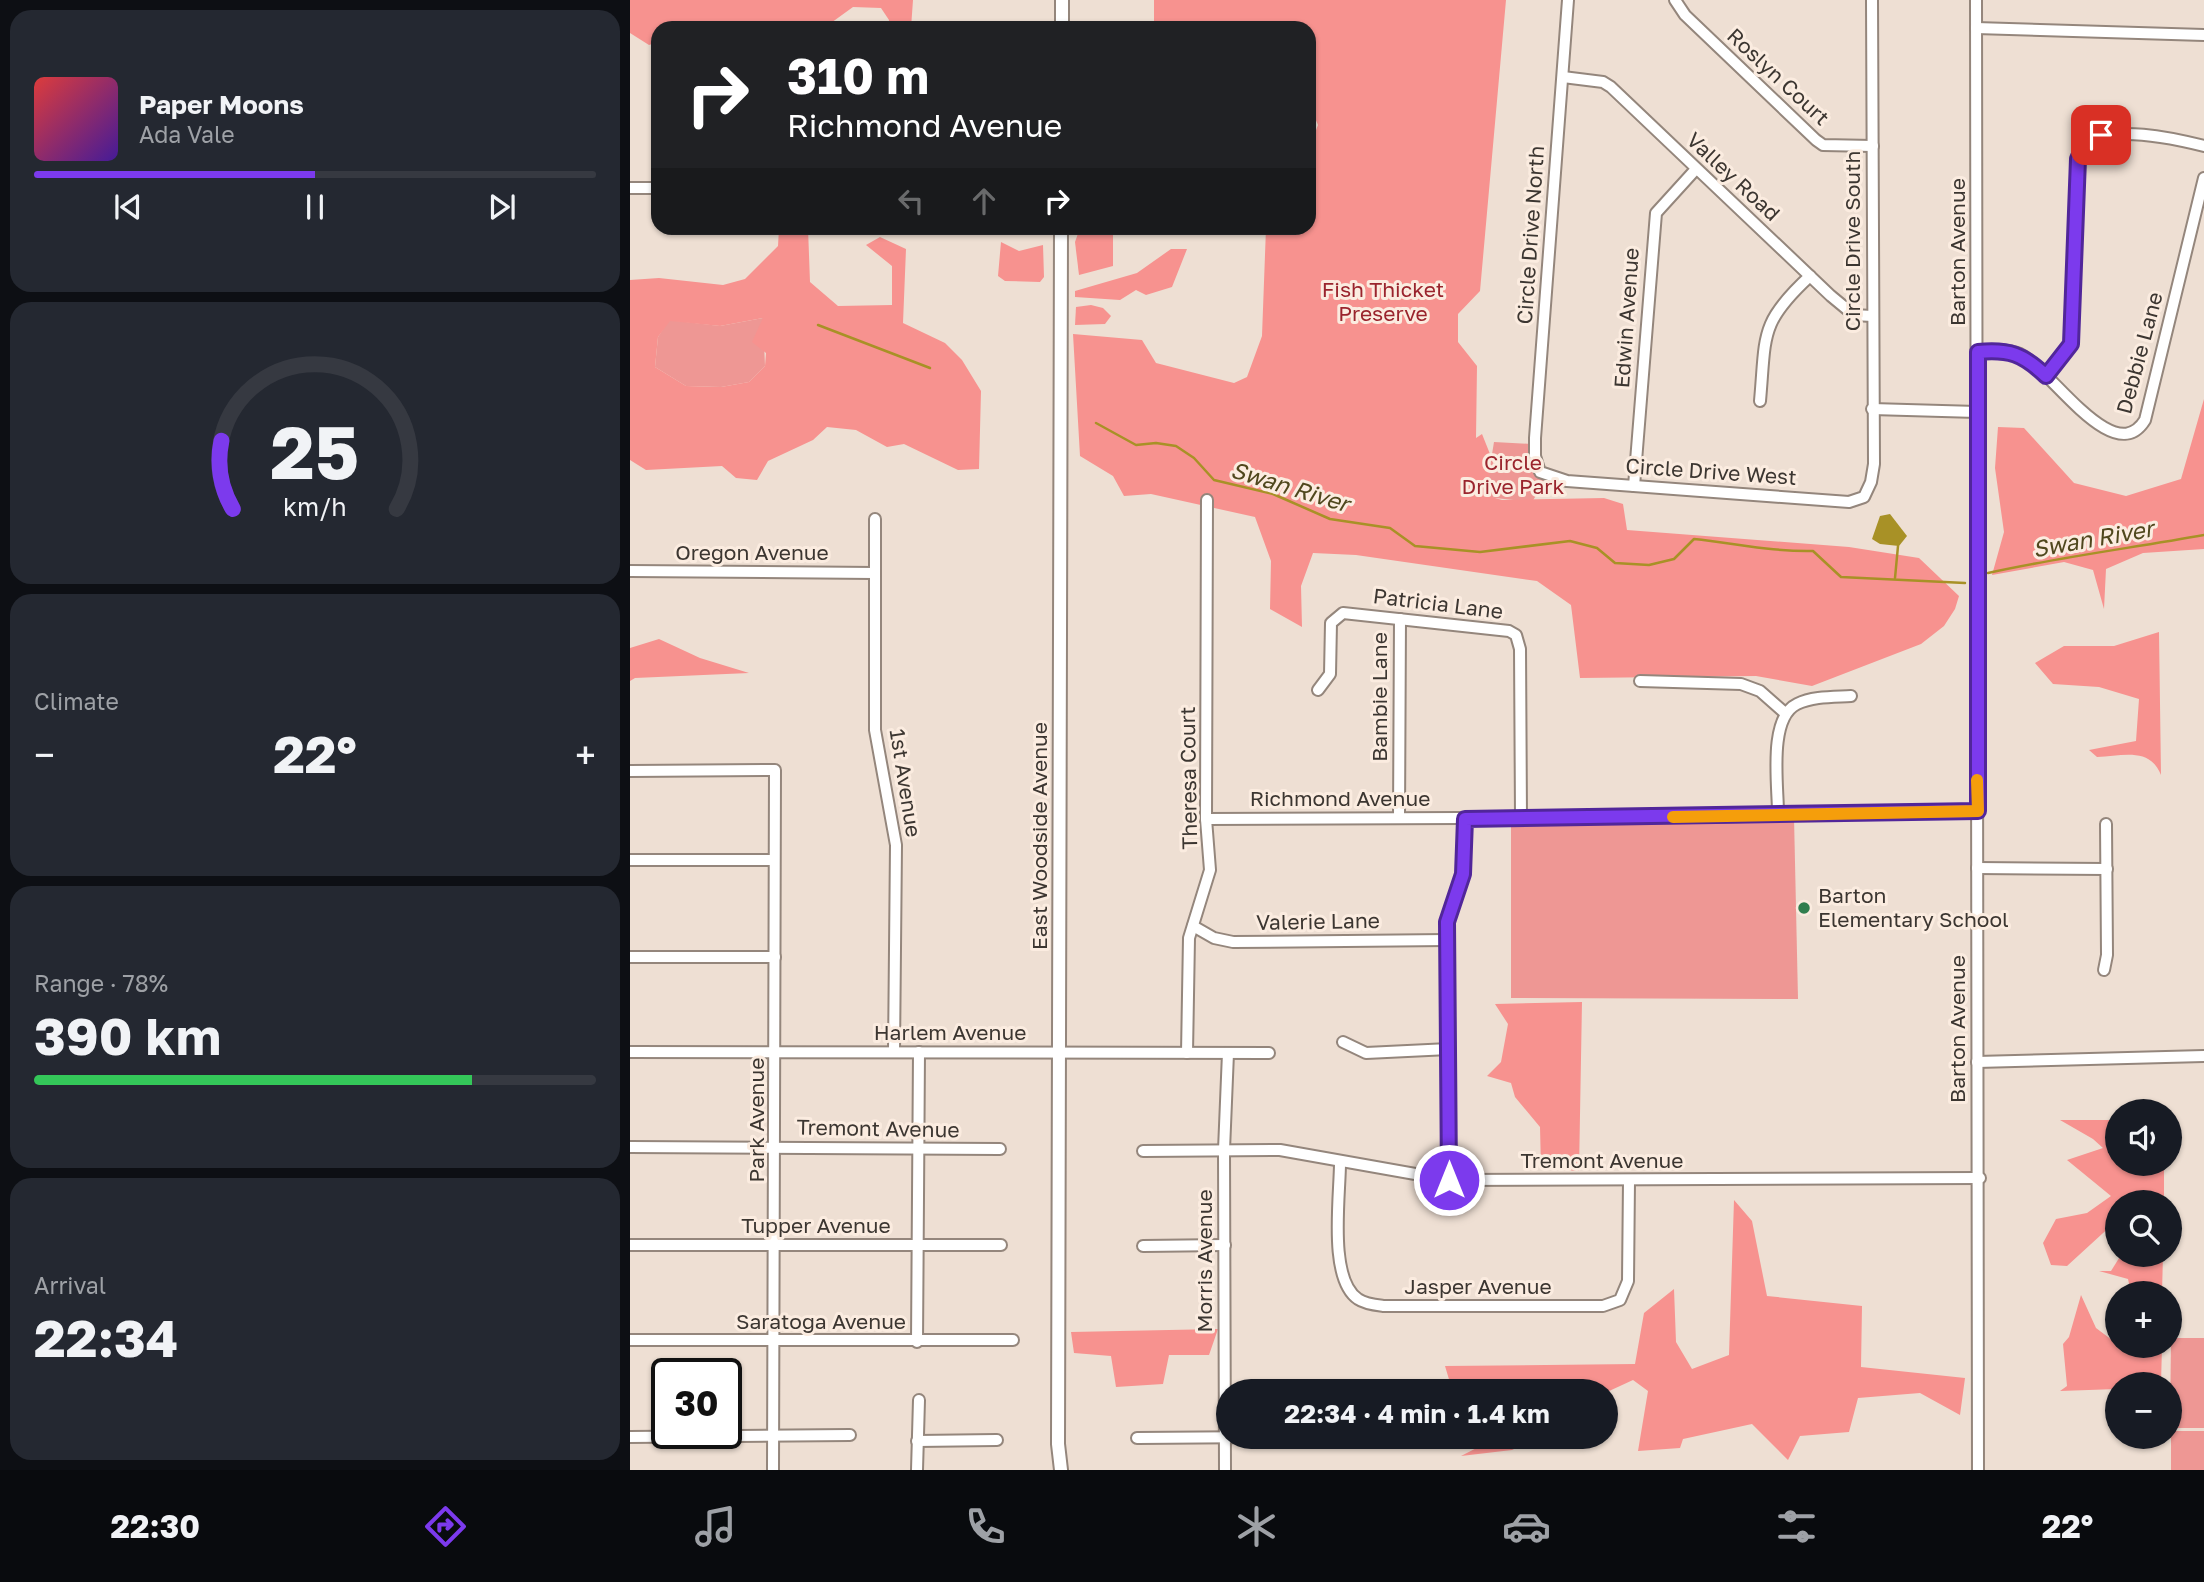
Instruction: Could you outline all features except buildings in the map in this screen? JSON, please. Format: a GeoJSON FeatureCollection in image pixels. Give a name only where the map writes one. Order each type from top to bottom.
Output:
{"type":"FeatureCollection","features":[{"type":"Feature","properties":{"kind":"main road"},"geometry":{"type":"LineString","coordinates":[[1062,0],[1062,21]]}},
{"type":"Feature","properties":{"kind":"main road","name":"East Woodside Avenue"},"geometry":{"type":"LineString","coordinates":[[1061,235],[1058,1444],[1061,1470]]}},
{"type":"Feature","properties":{"kind":"main road","name":"East Woodside Avenue"},"geometry":{"type":"LineString","coordinates":[[1054,1470],[1058,1444]]}},
{"type":"Feature","properties":{"kind":"street","name":"Circle Drive North"},"geometry":{"type":"LineString","coordinates":[[1541,472],[1535,456],[1535,438],[1568,0]]}},
{"type":"Feature","properties":{"kind":"street","name":"Roslyn Court"},"geometry":{"type":"LineString","coordinates":[[1675,0],[1685,15],[1816,140],[1823,145],[1873,146]]}},
{"type":"Feature","properties":{"kind":"street","name":"Circle Drive South"},"geometry":{"type":"LineString","coordinates":[[1871,482],[1872,0]]}},
{"type":"Feature","properties":{"kind":"street","name":"Barton Avenue"},"geometry":{"type":"LineString","coordinates":[[1976,0],[1977,1062],[1980,1178],[1978,1470]]}},
{"type":"Feature","properties":{"kind":"street"},"geometry":{"type":"LineString","coordinates":[[1976,28],[2204,35]]}},
{"type":"Feature","properties":{"kind":"street","name":"Valley Road"},"geometry":{"type":"LineString","coordinates":[[1563,78],[1603,82],[1611,87],[1854,315],[1872,316]]}},
{"type":"Feature","properties":{"kind":"street"},"geometry":{"type":"LineString","coordinates":[[2046,376],[2071,344],[2078,159],[2085,143],[2101,135],[2159,136],[2204,146]]}},
{"type":"Feature","properties":{"kind":"street","name":"Edwin Avenue"},"geometry":{"type":"LineString","coordinates":[[1634,486],[1656,213],[1696,169]]}},
{"type":"Feature","properties":{"kind":"street","name":"Debbie Lane"},"geometry":{"type":"LineString","coordinates":[[1978,352],[2012,351],[2031,361],[2107,431],[2130,435],[2139,430],[2146,420],[2201,204],[2204,178]]}},
{"type":"Feature","properties":{"kind":"street"},"geometry":{"type":"LineString","coordinates":[[630,188],[651,188]]}},
{"type":"Feature","properties":{"kind":"street"},"geometry":{"type":"LineString","coordinates":[[1760,401],[1767,329],[1783,302],[1810,276]]}},
{"type":"Feature","properties":{"kind":"street"},"geometry":{"type":"LineString","coordinates":[[1872,410],[1977,412]]}},
{"type":"Feature","properties":{"kind":"street","name":"Circle Drive West"},"geometry":{"type":"LineString","coordinates":[[1541,472],[1567,481],[1849,502],[1864,497],[1871,482]]}},
{"type":"Feature","properties":{"kind":"street","name":"Theresa Court"},"geometry":{"type":"LineString","coordinates":[[1187,1053],[1188,962],[1193,926],[1209,883],[1206,820],[1208,500]]}},
{"type":"Feature","properties":{"kind":"street","name":"1st Avenue"},"geometry":{"type":"LineString","coordinates":[[875,520],[875,730],[896,845],[894,1052]]}},
{"type":"Feature","properties":{"kind":"street","name":"Oregon Avenue"},"geometry":{"type":"LineString","coordinates":[[630,571],[874,573]]}},
{"type":"Feature","properties":{"kind":"street","name":"Patricia Lane"},"geometry":{"type":"LineString","coordinates":[[1318,690],[1330,674],[1329,631],[1335,618],[1353,613],[1499,629],[1516,635],[1520,649],[1521,817]]}},
{"type":"Feature","properties":{"kind":"street","name":"Bambie Lane"},"geometry":{"type":"LineString","coordinates":[[1399,818],[1400,619]]}},
{"type":"Feature","properties":{"kind":"street"},"geometry":{"type":"LineString","coordinates":[[1640,681],[1741,684],[1760,691],[1785,713]]}},
{"type":"Feature","properties":{"kind":"street"},"geometry":{"type":"LineString","coordinates":[[1778,813],[1778,741],[1785,713],[1796,704],[1810,699],[1852,696]]}},
{"type":"Feature","properties":{"kind":"street","name":"Park Avenue"},"geometry":{"type":"LineString","coordinates":[[630,771],[775,770],[776,1245],[772,1342],[773,1470]]}},
{"type":"Feature","properties":{"kind":"street","name":"Richmond Avenue"},"geometry":{"type":"LineString","coordinates":[[1206,820],[1697,817],[1778,813],[1978,811]]}},
{"type":"Feature","properties":{"kind":"street"},"geometry":{"type":"LineString","coordinates":[[1449,1180],[1447,940],[1449,912],[1463,874],[1465,819]]}},
{"type":"Feature","properties":{"kind":"street"},"geometry":{"type":"LineString","coordinates":[[2104,970],[2107,955],[2106,824]]}},
{"type":"Feature","properties":{"kind":"street"},"geometry":{"type":"LineString","coordinates":[[630,860],[774,860]]}},
{"type":"Feature","properties":{"kind":"street"},"geometry":{"type":"LineString","coordinates":[[1977,868],[2107,869]]}},
{"type":"Feature","properties":{"kind":"street","name":"Valerie Lane"},"geometry":{"type":"LineString","coordinates":[[1193,926],[1214,937],[1233,942],[1447,940]]}},
{"type":"Feature","properties":{"kind":"street"},"geometry":{"type":"LineString","coordinates":[[630,957],[775,957]]}},
{"type":"Feature","properties":{"kind":"street"},"geometry":{"type":"LineString","coordinates":[[1343,1042],[1366,1052],[1449,1049]]}},
{"type":"Feature","properties":{"kind":"street","name":"Harlem Avenue"},"geometry":{"type":"LineString","coordinates":[[630,1052],[1269,1054]]}},
{"type":"Feature","properties":{"kind":"street"},"geometry":{"type":"LineString","coordinates":[[917,1342],[919,1052]]}},
{"type":"Feature","properties":{"kind":"street","name":"Morris Avenue"},"geometry":{"type":"LineString","coordinates":[[1225,1379],[1224,1150],[1228,1053]]}},
{"type":"Feature","properties":{"kind":"street"},"geometry":{"type":"LineString","coordinates":[[1977,1062],[2204,1056]]}},
{"type":"Feature","properties":{"kind":"street","name":"Tremont Avenue"},"geometry":{"type":"LineString","coordinates":[[630,1147],[1000,1149]]}},
{"type":"Feature","properties":{"kind":"street","name":"Tremont Avenue"},"geometry":{"type":"LineString","coordinates":[[1143,1151],[1280,1150],[1340,1163],[1449,1180],[1980,1178]]}},
{"type":"Feature","properties":{"kind":"street","name":"Jasper Avenue"},"geometry":{"type":"LineString","coordinates":[[1340,1163],[1339,1262],[1342,1279],[1358,1300],[1384,1306],[1603,1306],[1620,1300],[1628,1281],[1629,1181]]}},
{"type":"Feature","properties":{"kind":"street","name":"Tupper Avenue"},"geometry":{"type":"LineString","coordinates":[[630,1245],[1001,1245]]}},
{"type":"Feature","properties":{"kind":"street"},"geometry":{"type":"LineString","coordinates":[[1143,1246],[1225,1245]]}},
{"type":"Feature","properties":{"kind":"street","name":"Saratoga Avenue"},"geometry":{"type":"LineString","coordinates":[[630,1340],[1013,1340]]}},
{"type":"Feature","properties":{"kind":"street"},"geometry":{"type":"LineString","coordinates":[[916,1470],[919,1400]]}},
{"type":"Feature","properties":{"kind":"street"},"geometry":{"type":"LineString","coordinates":[[630,1437],[850,1435]]}},
{"type":"Feature","properties":{"kind":"street"},"geometry":{"type":"LineString","coordinates":[[1137,1438],[1216,1438]]}},
{"type":"Feature","properties":{"kind":"street"},"geometry":{"type":"LineString","coordinates":[[917,1441],[997,1440]]}},
{"type":"Feature","properties":{"kind":"street","name":"Morris Avenue"},"geometry":{"type":"LineString","coordinates":[[1225,1449],[1225,1470]]}},
{"type":"Feature","properties":{"kind":"green space"},"geometry":{"type":"Polygon","coordinates":[[[630,0],[913,0],[912,21],[889,21],[881,8],[853,7],[834,21],[651,21],[649,45],[630,33],[630,0]]]}},
{"type":"Feature","properties":{"kind":"green space","name":"Fish Thicket Preserve"},"geometry":{"type":"Polygon","coordinates":[[[1154,0],[1506,0],[1480,291],[1458,314],[1458,342],[1477,366],[1476,438],[1482,434],[1490,454],[1488,496],[1502,500],[1604,498],[1623,504],[1627,530],[1849,547],[1919,558],[1959,596],[1955,609],[1944,626],[1921,644],[1812,686],[1756,676],[1580,678],[1571,605],[1537,581],[1356,555],[1313,553],[1301,586],[1302,627],[1270,609],[1271,561],[1255,517],[1151,494],[1124,496],[1113,476],[1080,456],[1073,334],[1142,340],[1156,363],[1234,383],[1247,377],[1262,336],[1266,235],[1316,235],[1316,21],[1154,21],[1154,0]]]}},
{"type":"Feature","properties":{"kind":"green space"},"geometry":{"type":"Polygon","coordinates":[[[779,235],[808,235],[810,282],[838,306],[892,305],[892,266],[866,245],[880,237],[906,249],[903,323],[945,343],[962,360],[981,391],[979,469],[958,470],[904,444],[887,447],[856,430],[827,427],[813,440],[768,461],[757,480],[736,478],[722,466],[646,470],[630,460],[630,280],[659,278],[723,285],[745,279],[778,246],[779,235]],[[763,318],[720,326],[670,321],[658,337],[655,367],[686,386],[721,387],[749,382],[765,366],[766,353],[752,342],[763,318]]]}},
{"type":"Feature","properties":{"kind":"green space"},"geometry":{"type":"Polygon","coordinates":[[[1078,235],[1113,235],[1113,266],[1079,275],[1075,242],[1078,235]]]}},
{"type":"Feature","properties":{"kind":"green space"},"geometry":{"type":"Polygon","coordinates":[[[1001,242],[1019,251],[1043,245],[1044,277],[1040,282],[1005,281],[998,276],[1001,242]]]}},
{"type":"Feature","properties":{"kind":"green space"},"geometry":{"type":"Polygon","coordinates":[[[1171,249],[1187,249],[1172,287],[1146,295],[1136,290],[1120,300],[1075,297],[1075,291],[1137,273],[1171,249]]]}},
{"type":"Feature","properties":{"kind":"green space"},"geometry":{"type":"Polygon","coordinates":[[[1091,305],[1103,308],[1111,316],[1105,324],[1075,325],[1076,307],[1091,305]]]}},
{"type":"Feature","properties":{"kind":"green space"},"geometry":{"type":"Polygon","coordinates":[[[763,318],[765,366],[749,382],[721,387],[686,386],[655,367],[658,337],[669,320],[720,326],[763,318]]]}},
{"type":"Feature","properties":{"kind":"green space"},"geometry":{"type":"Polygon","coordinates":[[[2204,399],[2204,549],[2143,553],[2106,569],[2104,609],[2093,570],[2064,562],[1992,575],[2004,532],[1995,468],[1998,427],[2024,428],[2074,483],[2126,496],[2181,479],[2204,399]]]}},
{"type":"Feature","properties":{"kind":"green space","name":"Circle Drive Park"},"geometry":{"type":"Polygon","coordinates":[[[1494,442],[1531,444],[1546,479],[1532,502],[1485,497],[1494,442]]]}},
{"type":"Feature","properties":{"kind":"green space"},"geometry":{"type":"Polygon","coordinates":[[[2159,632],[2161,775],[2150,760],[2143,757],[2097,757],[2089,750],[2136,741],[2139,699],[2099,687],[2053,684],[2035,663],[2064,646],[2114,646],[2159,632]]]}},
{"type":"Feature","properties":{"kind":"green space"},"geometry":{"type":"Polygon","coordinates":[[[659,639],[700,658],[749,673],[635,678],[630,681],[630,648],[659,639]]]}},
{"type":"Feature","properties":{"kind":"green space"},"geometry":{"type":"Polygon","coordinates":[[[1794,817],[1798,999],[1511,998],[1511,820],[1794,817]]]}},
{"type":"Feature","properties":{"kind":"green space"},"geometry":{"type":"Polygon","coordinates":[[[1582,1002],[1579,1171],[1541,1168],[1540,1127],[1515,1097],[1511,1083],[1487,1076],[1501,1062],[1508,1024],[1495,1004],[1582,1002]]]}},
{"type":"Feature","properties":{"kind":"green space"},"geometry":{"type":"Polygon","coordinates":[[[2060,1120],[2105,1120],[2105,1176],[2164,1176],[2164,1190],[2105,1191],[2067,1160],[2103,1148],[2060,1120]]]}},
{"type":"Feature","properties":{"kind":"green space"},"geometry":{"type":"Polygon","coordinates":[[[1734,1200],[1752,1221],[1767,1296],[1862,1306],[1861,1367],[1965,1378],[1960,1415],[1920,1393],[1858,1398],[1849,1432],[1800,1436],[1788,1460],[1752,1424],[1683,1439],[1680,1448],[1638,1451],[1648,1391],[1633,1380],[1618,1387],[1618,1379],[1449,1379],[1445,1366],[1635,1364],[1644,1313],[1674,1289],[1676,1342],[1692,1369],[1729,1355],[1734,1200]]]}},
{"type":"Feature","properties":{"kind":"green space"},"geometry":{"type":"Polygon","coordinates":[[[2105,1200],[2105,1231],[2067,1266],[2051,1265],[2043,1243],[2056,1219],[2087,1213],[2105,1200]]]}},
{"type":"Feature","properties":{"kind":"green space"},"geometry":{"type":"Polygon","coordinates":[[[2114,1267],[2163,1267],[2162,1281],[2128,1281],[2099,1271],[2111,1271],[2114,1267]]]}},
{"type":"Feature","properties":{"kind":"green space"},"geometry":{"type":"Polygon","coordinates":[[[2081,1295],[2096,1328],[2105,1335],[2105,1358],[2162,1358],[2161,1372],[2105,1372],[2105,1389],[2060,1391],[2067,1386],[2063,1344],[2069,1337],[2081,1295]]]}},
{"type":"Feature","properties":{"kind":"green space"},"geometry":{"type":"Polygon","coordinates":[[[1218,1329],[1209,1355],[1169,1355],[1163,1384],[1116,1387],[1111,1356],[1074,1353],[1071,1332],[1218,1329]]]}},
{"type":"Feature","properties":{"kind":"green space"},"geometry":{"type":"Polygon","coordinates":[[[2182,1338],[2204,1338],[2204,1428],[2182,1428],[2182,1372],[2171,1372],[2171,1358],[2182,1358],[2182,1338]]]}},
{"type":"Feature","properties":{"kind":"green space"},"geometry":{"type":"Polygon","coordinates":[[[2182,1431],[2204,1431],[2204,1470],[2171,1470],[2171,1449],[2182,1449],[2182,1431]]]}},
{"type":"Feature","properties":{"kind":"green space"},"geometry":{"type":"Polygon","coordinates":[[[1475,1449],[1514,1449],[1512,1450],[1461,1456],[1475,1449]]]}},
{"type":"Feature","properties":{"kind":"shaded area"},"geometry":{"type":"Polygon","coordinates":[[[1890,514],[1907,536],[1899,546],[1880,544],[1872,539],[1880,516],[1890,514]]]}},
{"type":"Feature","properties":{"kind":"waterway","name":"Swan River"},"geometry":{"type":"LineString","coordinates":[[818,325],[930,368]]}},
{"type":"Feature","properties":{"kind":"waterway","name":"Swan River"},"geometry":{"type":"LineString","coordinates":[[1096,423],[1136,445],[1156,443],[1176,446],[1194,458],[1214,480],[1273,494],[1330,519],[1390,528],[1415,546],[1480,552],[1570,541],[1597,548],[1615,563],[1649,565],[1674,559],[1694,539],[1768,549],[1813,551],[1841,577],[1965,583]]}},
{"type":"Feature","properties":{"kind":"waterway","name":"Swan River"},"geometry":{"type":"LineString","coordinates":[[1988,573],[2204,535]]}},
{"type":"Feature","properties":{"kind":"waterway"},"geometry":{"type":"LineString","coordinates":[[1895,578],[1898,546]]}},
{"type":"Feature","properties":{"kind":"slow traffic"},"geometry":{"type":"LineString","coordinates":[[1673,817],[1978,811],[1977,780]]}},
{"type":"Feature","properties":{"kind":"place","name":"Barton Elementary School"},"geometry":{"type":"Point","coordinates":[1804,908]}},
{"type":"Feature","properties":{"kind":"route"},"geometry":{"type":"LineString","coordinates":[[1449,1180],[1447,922],[1462,884],[1465,819],[1978,811],[1978,352],[2004,349],[2012,351],[2031,361],[2046,376],[2071,344],[2078,159],[2085,143],[2101,135]]}}]}
